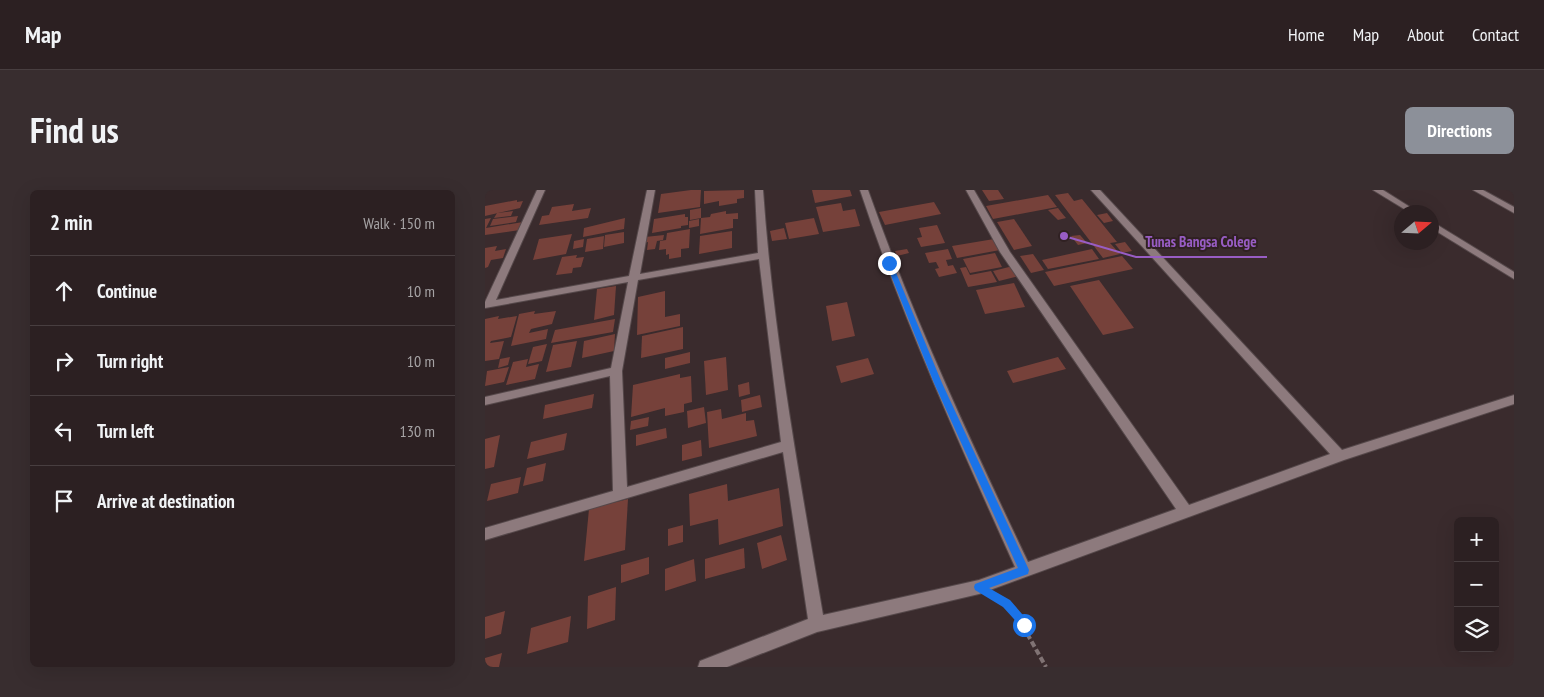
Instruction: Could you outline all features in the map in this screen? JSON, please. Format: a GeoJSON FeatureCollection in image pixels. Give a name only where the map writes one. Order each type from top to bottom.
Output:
{"type":"FeatureCollection","features":[{"type":"Feature","properties":{"kind":"street"},"geometry":{"type":"LineString","coordinates":[[487,304],[541,190]]}},
{"type":"Feature","properties":{"kind":"street"},"geometry":{"type":"LineString","coordinates":[[620,494],[616,371],[651,190]]}},
{"type":"Feature","properties":{"kind":"street"},"geometry":{"type":"LineString","coordinates":[[759,190],[763,255],[788,445],[817,624]]}},
{"type":"Feature","properties":{"kind":"street"},"geometry":{"type":"LineString","coordinates":[[863,190],[886,255],[938,383],[1024,570]]}},
{"type":"Feature","properties":{"kind":"street"},"geometry":{"type":"LineString","coordinates":[[970,190],[1005,252],[1186,512]]}},
{"type":"Feature","properties":{"kind":"street"},"geometry":{"type":"LineString","coordinates":[[1095,190],[1340,456]]}},
{"type":"Feature","properties":{"kind":"street"},"geometry":{"type":"LineString","coordinates":[[1377,190],[1402,205]]}},
{"type":"Feature","properties":{"kind":"street"},"geometry":{"type":"LineString","coordinates":[[1477,190],[1514,210]]}},
{"type":"Feature","properties":{"kind":"street"},"geometry":{"type":"LineString","coordinates":[[1439,229],[1514,276]]}},
{"type":"Feature","properties":{"kind":"street"},"geometry":{"type":"LineString","coordinates":[[487,304],[763,255]]}},
{"type":"Feature","properties":{"kind":"street"},"geometry":{"type":"LineString","coordinates":[[485,401],[616,371]]}},
{"type":"Feature","properties":{"kind":"street"},"geometry":{"type":"LineString","coordinates":[[706,667],[817,624],[979,587],[1340,456],[1514,399]]}},
{"type":"Feature","properties":{"kind":"street"},"geometry":{"type":"LineString","coordinates":[[485,534],[788,445]]}},
{"type":"Feature","properties":{"kind":"path"},"geometry":{"type":"LineString","coordinates":[[979,587],[1006,604],[1024,625],[1037,655],[1046,667]]}},
{"type":"Feature","properties":{"kind":"building"},"geometry":{"type":"Polygon","coordinates":[[[701,190],[700,207],[658,213],[661,194],[701,190]]]}},
{"type":"Feature","properties":{"kind":"building"},"geometry":{"type":"Polygon","coordinates":[[[744,190],[744,198],[737,199],[737,203],[719,206],[719,201],[704,204],[704,191],[744,190]]]}},
{"type":"Feature","properties":{"kind":"building"},"geometry":{"type":"Polygon","coordinates":[[[812,190],[850,190],[852,196],[815,203],[812,190]]]}},
{"type":"Feature","properties":{"kind":"building"},"geometry":{"type":"Polygon","coordinates":[[[982,190],[998,190],[1004,199],[989,201],[982,190]]]}},
{"type":"Feature","properties":{"kind":"building"},"geometry":{"type":"Polygon","coordinates":[[[1068,193],[1074,201],[1082,199],[1117,242],[1110,243],[1120,254],[1103,258],[1055,195],[1068,193]]]}},
{"type":"Feature","properties":{"kind":"building"},"geometry":{"type":"Polygon","coordinates":[[[1048,195],[1057,207],[993,219],[986,206],[1048,195]]]}},
{"type":"Feature","properties":{"kind":"building"},"geometry":{"type":"Polygon","coordinates":[[[517,200],[517,202],[523,201],[520,208],[485,216],[485,206],[517,200]]]}},
{"type":"Feature","properties":{"kind":"building"},"geometry":{"type":"Polygon","coordinates":[[[934,202],[941,214],[885,225],[879,212],[934,202]]]}},
{"type":"Feature","properties":{"kind":"building"},"geometry":{"type":"Polygon","coordinates":[[[841,203],[843,211],[855,209],[860,226],[823,232],[816,207],[841,203]]]}},
{"type":"Feature","properties":{"kind":"building"},"geometry":{"type":"Polygon","coordinates":[[[574,204],[572,211],[591,208],[588,218],[539,225],[542,216],[549,215],[552,207],[574,204]]]}},
{"type":"Feature","properties":{"kind":"building"},"geometry":{"type":"Polygon","coordinates":[[[701,208],[701,218],[690,220],[690,210],[701,208]]]}},
{"type":"Feature","properties":{"kind":"building"},"geometry":{"type":"Polygon","coordinates":[[[1058,208],[1066,218],[1058,220],[1048,210],[1058,208]]]}},
{"type":"Feature","properties":{"kind":"building"},"geometry":{"type":"Polygon","coordinates":[[[513,211],[511,216],[494,218],[497,213],[513,211]]]}},
{"type":"Feature","properties":{"kind":"building"},"geometry":{"type":"Polygon","coordinates":[[[726,211],[726,214],[738,213],[738,219],[733,219],[733,228],[700,234],[701,218],[726,211]]]}},
{"type":"Feature","properties":{"kind":"building"},"geometry":{"type":"Polygon","coordinates":[[[1107,213],[1113,221],[1104,223],[1097,215],[1107,213]]]}},
{"type":"Feature","properties":{"kind":"building"},"geometry":{"type":"Polygon","coordinates":[[[685,214],[685,217],[688,217],[688,225],[652,233],[654,219],[685,214]]]}},
{"type":"Feature","properties":{"kind":"building"},"geometry":{"type":"Polygon","coordinates":[[[518,216],[516,222],[490,226],[493,219],[518,216]]]}},
{"type":"Feature","properties":{"kind":"building"},"geometry":{"type":"Polygon","coordinates":[[[491,218],[486,228],[523,222],[520,230],[485,235],[485,219],[491,218]]]}},
{"type":"Feature","properties":{"kind":"building"},"geometry":{"type":"Polygon","coordinates":[[[625,218],[624,229],[583,237],[584,228],[625,218]]]}},
{"type":"Feature","properties":{"kind":"building"},"geometry":{"type":"Polygon","coordinates":[[[814,218],[819,234],[789,239],[785,223],[814,218]]]}},
{"type":"Feature","properties":{"kind":"building"},"geometry":{"type":"Polygon","coordinates":[[[699,219],[699,226],[689,228],[689,221],[699,219]]]}},
{"type":"Feature","properties":{"kind":"building"},"geometry":{"type":"Polygon","coordinates":[[[1014,219],[1032,246],[1014,250],[997,222],[1014,219]]]}},
{"type":"Feature","properties":{"kind":"building"},"geometry":{"type":"Polygon","coordinates":[[[937,225],[945,243],[921,247],[917,238],[922,237],[919,228],[937,225]]]}},
{"type":"Feature","properties":{"kind":"building"},"geometry":{"type":"Polygon","coordinates":[[[784,228],[787,239],[772,241],[770,231],[784,228]]]}},
{"type":"Feature","properties":{"kind":"building"},"geometry":{"type":"Polygon","coordinates":[[[690,229],[689,248],[681,249],[681,257],[669,259],[669,254],[666,255],[666,249],[659,250],[660,241],[666,240],[667,233],[690,229]]]}},
{"type":"Feature","properties":{"kind":"building"},"geometry":{"type":"Polygon","coordinates":[[[732,231],[732,248],[699,254],[700,236],[732,231]]]}},
{"type":"Feature","properties":{"kind":"building"},"geometry":{"type":"Polygon","coordinates":[[[624,232],[624,243],[604,247],[605,235],[624,232]]]}},
{"type":"Feature","properties":{"kind":"building"},"geometry":{"type":"Polygon","coordinates":[[[572,234],[566,254],[533,260],[539,239],[572,234]]]}},
{"type":"Feature","properties":{"kind":"building"},"geometry":{"type":"Polygon","coordinates":[[[664,235],[663,240],[657,241],[655,249],[647,250],[648,242],[644,243],[645,237],[664,235]]]}},
{"type":"Feature","properties":{"kind":"building"},"geometry":{"type":"Polygon","coordinates":[[[1080,235],[1087,243],[1078,245],[1071,236],[1080,235]]]}},
{"type":"Feature","properties":{"kind":"building"},"geometry":{"type":"Polygon","coordinates":[[[604,236],[603,249],[585,252],[587,239],[604,236]]]}},
{"type":"Feature","properties":{"kind":"building"},"geometry":{"type":"Polygon","coordinates":[[[584,239],[583,247],[573,249],[574,241],[584,239]]]}},
{"type":"Feature","properties":{"kind":"building"},"geometry":{"type":"Polygon","coordinates":[[[994,239],[1000,250],[957,258],[952,246],[994,239]]]}},
{"type":"Feature","properties":{"kind":"building"},"geometry":{"type":"Polygon","coordinates":[[[1125,242],[1132,251],[1122,253],[1115,244],[1125,242]]]}},
{"type":"Feature","properties":{"kind":"building"},"geometry":{"type":"Polygon","coordinates":[[[497,246],[495,251],[506,249],[503,258],[491,260],[488,267],[485,268],[485,248],[497,246]]]}},
{"type":"Feature","properties":{"kind":"building"},"geometry":{"type":"Polygon","coordinates":[[[907,249],[909,253],[897,256],[895,251],[907,249]]]}},
{"type":"Feature","properties":{"kind":"building"},"geometry":{"type":"Polygon","coordinates":[[[948,249],[952,259],[946,260],[948,266],[953,265],[957,273],[939,277],[935,269],[939,268],[936,262],[929,263],[925,253],[948,249]]]}},
{"type":"Feature","properties":{"kind":"building"},"geometry":{"type":"Polygon","coordinates":[[[1092,249],[1099,259],[1048,269],[1042,260],[1092,249]]]}},
{"type":"Feature","properties":{"kind":"building"},"geometry":{"type":"Polygon","coordinates":[[[995,253],[1002,267],[970,273],[963,259],[995,253]]]}},
{"type":"Feature","properties":{"kind":"building"},"geometry":{"type":"Polygon","coordinates":[[[1033,254],[1044,270],[1031,273],[1020,256],[1033,254]]]}},
{"type":"Feature","properties":{"kind":"building"},"geometry":{"type":"Polygon","coordinates":[[[577,255],[576,258],[584,257],[581,267],[573,268],[572,273],[556,275],[562,257],[577,255]]]}},
{"type":"Feature","properties":{"kind":"building"},"geometry":{"type":"Polygon","coordinates":[[[1122,256],[1133,269],[1054,286],[1045,272],[1122,256]]]}},
{"type":"Feature","properties":{"kind":"building"},"geometry":{"type":"Polygon","coordinates":[[[1013,266],[1019,276],[999,281],[993,271],[1013,266]]]}},
{"type":"Feature","properties":{"kind":"building"},"geometry":{"type":"Polygon","coordinates":[[[966,267],[970,275],[991,271],[997,282],[968,287],[960,268],[966,267]]]}},
{"type":"Feature","properties":{"kind":"building"},"geometry":{"type":"Polygon","coordinates":[[[1099,280],[1134,328],[1103,335],[1070,286],[1099,280]]]}},
{"type":"Feature","properties":{"kind":"building"},"geometry":{"type":"Polygon","coordinates":[[[1014,283],[1025,307],[985,314],[976,290],[1014,283]]]}},
{"type":"Feature","properties":{"kind":"building"},"geometry":{"type":"Polygon","coordinates":[[[616,286],[614,315],[594,320],[597,289],[616,286]]]}},
{"type":"Feature","properties":{"kind":"building"},"geometry":{"type":"Polygon","coordinates":[[[665,291],[665,317],[680,314],[680,326],[637,335],[638,297],[665,291]]]}},
{"type":"Feature","properties":{"kind":"building"},"geometry":{"type":"Polygon","coordinates":[[[847,302],[855,336],[832,341],[826,306],[847,302]]]}},
{"type":"Feature","properties":{"kind":"building"},"geometry":{"type":"Polygon","coordinates":[[[535,311],[534,314],[556,311],[552,324],[531,329],[529,333],[548,329],[546,339],[511,346],[519,314],[535,311]]]}},
{"type":"Feature","properties":{"kind":"building"},"geometry":{"type":"Polygon","coordinates":[[[499,316],[498,319],[517,316],[511,337],[491,341],[490,343],[504,341],[499,359],[485,361],[485,319],[499,316]]]}},
{"type":"Feature","properties":{"kind":"building"},"geometry":{"type":"Polygon","coordinates":[[[615,319],[613,332],[551,343],[555,330],[615,319]]]}},
{"type":"Feature","properties":{"kind":"building"},"geometry":{"type":"Polygon","coordinates":[[[683,327],[683,349],[641,358],[642,336],[683,327]]]}},
{"type":"Feature","properties":{"kind":"building"},"geometry":{"type":"Polygon","coordinates":[[[615,334],[614,351],[582,358],[584,341],[615,334]]]}},
{"type":"Feature","properties":{"kind":"building"},"geometry":{"type":"Polygon","coordinates":[[[577,341],[571,367],[546,372],[553,345],[577,341]]]}},
{"type":"Feature","properties":{"kind":"building"},"geometry":{"type":"Polygon","coordinates":[[[547,344],[542,361],[528,364],[533,347],[547,344]]]}},
{"type":"Feature","properties":{"kind":"building"},"geometry":{"type":"Polygon","coordinates":[[[690,352],[690,363],[665,369],[665,358],[690,352]]]}},
{"type":"Feature","properties":{"kind":"building"},"geometry":{"type":"Polygon","coordinates":[[[510,357],[508,365],[498,368],[500,359],[510,357]]]}},
{"type":"Feature","properties":{"kind":"building"},"geometry":{"type":"Polygon","coordinates":[[[726,357],[728,390],[706,395],[704,361],[726,357]]]}},
{"type":"Feature","properties":{"kind":"building"},"geometry":{"type":"Polygon","coordinates":[[[1058,357],[1066,369],[1013,383],[1007,371],[1058,357]]]}},
{"type":"Feature","properties":{"kind":"building"},"geometry":{"type":"Polygon","coordinates":[[[868,358],[874,374],[841,383],[836,366],[868,358]]]}},
{"type":"Feature","properties":{"kind":"building"},"geometry":{"type":"Polygon","coordinates":[[[528,359],[526,367],[539,364],[535,379],[506,385],[513,362],[528,359]]]}},
{"type":"Feature","properties":{"kind":"building"},"geometry":{"type":"Polygon","coordinates":[[[509,367],[504,382],[485,386],[487,371],[509,367]]]}},
{"type":"Feature","properties":{"kind":"building"},"geometry":{"type":"Polygon","coordinates":[[[680,374],[680,378],[691,376],[692,402],[684,404],[684,412],[665,416],[665,408],[631,417],[633,385],[680,374]]]}},
{"type":"Feature","properties":{"kind":"building"},"geometry":{"type":"Polygon","coordinates":[[[749,382],[750,394],[739,397],[738,385],[749,382]]]}},
{"type":"Feature","properties":{"kind":"building"},"geometry":{"type":"Polygon","coordinates":[[[594,394],[592,408],[543,419],[545,405],[594,394]]]}},
{"type":"Feature","properties":{"kind":"building"},"geometry":{"type":"Polygon","coordinates":[[[760,395],[762,407],[742,412],[741,400],[760,395]]]}},
{"type":"Feature","properties":{"kind":"building"},"geometry":{"type":"Polygon","coordinates":[[[704,407],[706,423],[688,428],[687,411],[704,407]]]}},
{"type":"Feature","properties":{"kind":"building"},"geometry":{"type":"Polygon","coordinates":[[[721,409],[722,419],[746,413],[746,421],[754,420],[757,436],[709,448],[707,412],[721,409]]]}},
{"type":"Feature","properties":{"kind":"building"},"geometry":{"type":"Polygon","coordinates":[[[649,417],[648,426],[630,430],[631,421],[649,417]]]}},
{"type":"Feature","properties":{"kind":"building"},"geometry":{"type":"Polygon","coordinates":[[[666,428],[667,438],[636,446],[636,435],[666,428]]]}},
{"type":"Feature","properties":{"kind":"building"},"geometry":{"type":"Polygon","coordinates":[[[567,433],[564,450],[527,459],[531,442],[567,433]]]}},
{"type":"Feature","properties":{"kind":"building"},"geometry":{"type":"Polygon","coordinates":[[[500,435],[494,467],[485,469],[485,439],[500,435]]]}},
{"type":"Feature","properties":{"kind":"building"},"geometry":{"type":"Polygon","coordinates":[[[701,440],[702,456],[682,461],[682,445],[701,440]]]}},
{"type":"Feature","properties":{"kind":"building"},"geometry":{"type":"Polygon","coordinates":[[[546,463],[543,481],[523,486],[527,468],[546,463]]]}},
{"type":"Feature","properties":{"kind":"building"},"geometry":{"type":"Polygon","coordinates":[[[521,477],[518,493],[487,501],[491,484],[521,477]]]}},
{"type":"Feature","properties":{"kind":"building"},"geometry":{"type":"Polygon","coordinates":[[[727,484],[728,501],[779,488],[783,526],[719,545],[718,519],[690,526],[689,494],[727,484]]]}},
{"type":"Feature","properties":{"kind":"building"},"geometry":{"type":"Polygon","coordinates":[[[628,499],[625,550],[584,561],[589,509],[628,499]]]}},
{"type":"Feature","properties":{"kind":"building"},"geometry":{"type":"Polygon","coordinates":[[[683,525],[683,542],[668,546],[668,529],[683,525]]]}},
{"type":"Feature","properties":{"kind":"building"},"geometry":{"type":"Polygon","coordinates":[[[781,535],[787,560],[762,569],[757,543],[781,535]]]}},
{"type":"Feature","properties":{"kind":"building"},"geometry":{"type":"Polygon","coordinates":[[[744,548],[745,568],[705,579],[705,559],[744,548]]]}},
{"type":"Feature","properties":{"kind":"building"},"geometry":{"type":"Polygon","coordinates":[[[649,557],[649,574],[621,583],[621,565],[649,557]]]}},
{"type":"Feature","properties":{"kind":"building"},"geometry":{"type":"Polygon","coordinates":[[[694,559],[696,581],[665,591],[665,569],[694,559]]]}},
{"type":"Feature","properties":{"kind":"building"},"geometry":{"type":"Polygon","coordinates":[[[616,587],[615,620],[587,629],[588,596],[616,587]]]}},
{"type":"Feature","properties":{"kind":"building"},"geometry":{"type":"Polygon","coordinates":[[[505,611],[501,634],[485,639],[485,617],[505,611]]]}},
{"type":"Feature","properties":{"kind":"building"},"geometry":{"type":"Polygon","coordinates":[[[571,616],[568,642],[527,654],[531,628],[571,616]]]}},
{"type":"Feature","properties":{"kind":"building"},"geometry":{"type":"Polygon","coordinates":[[[502,653],[499,667],[485,667],[485,658],[502,653]]]}},
{"type":"Feature","properties":{"kind":"place","name":"Tunas Bangsa Colege"},"geometry":{"type":"Point","coordinates":[1064,236]}},
{"type":"Feature","properties":{"kind":"route"},"geometry":{"type":"LineString","coordinates":[[889,263],[938,383],[1024,570],[979,587],[1006,604],[1024,625]]}}]}
